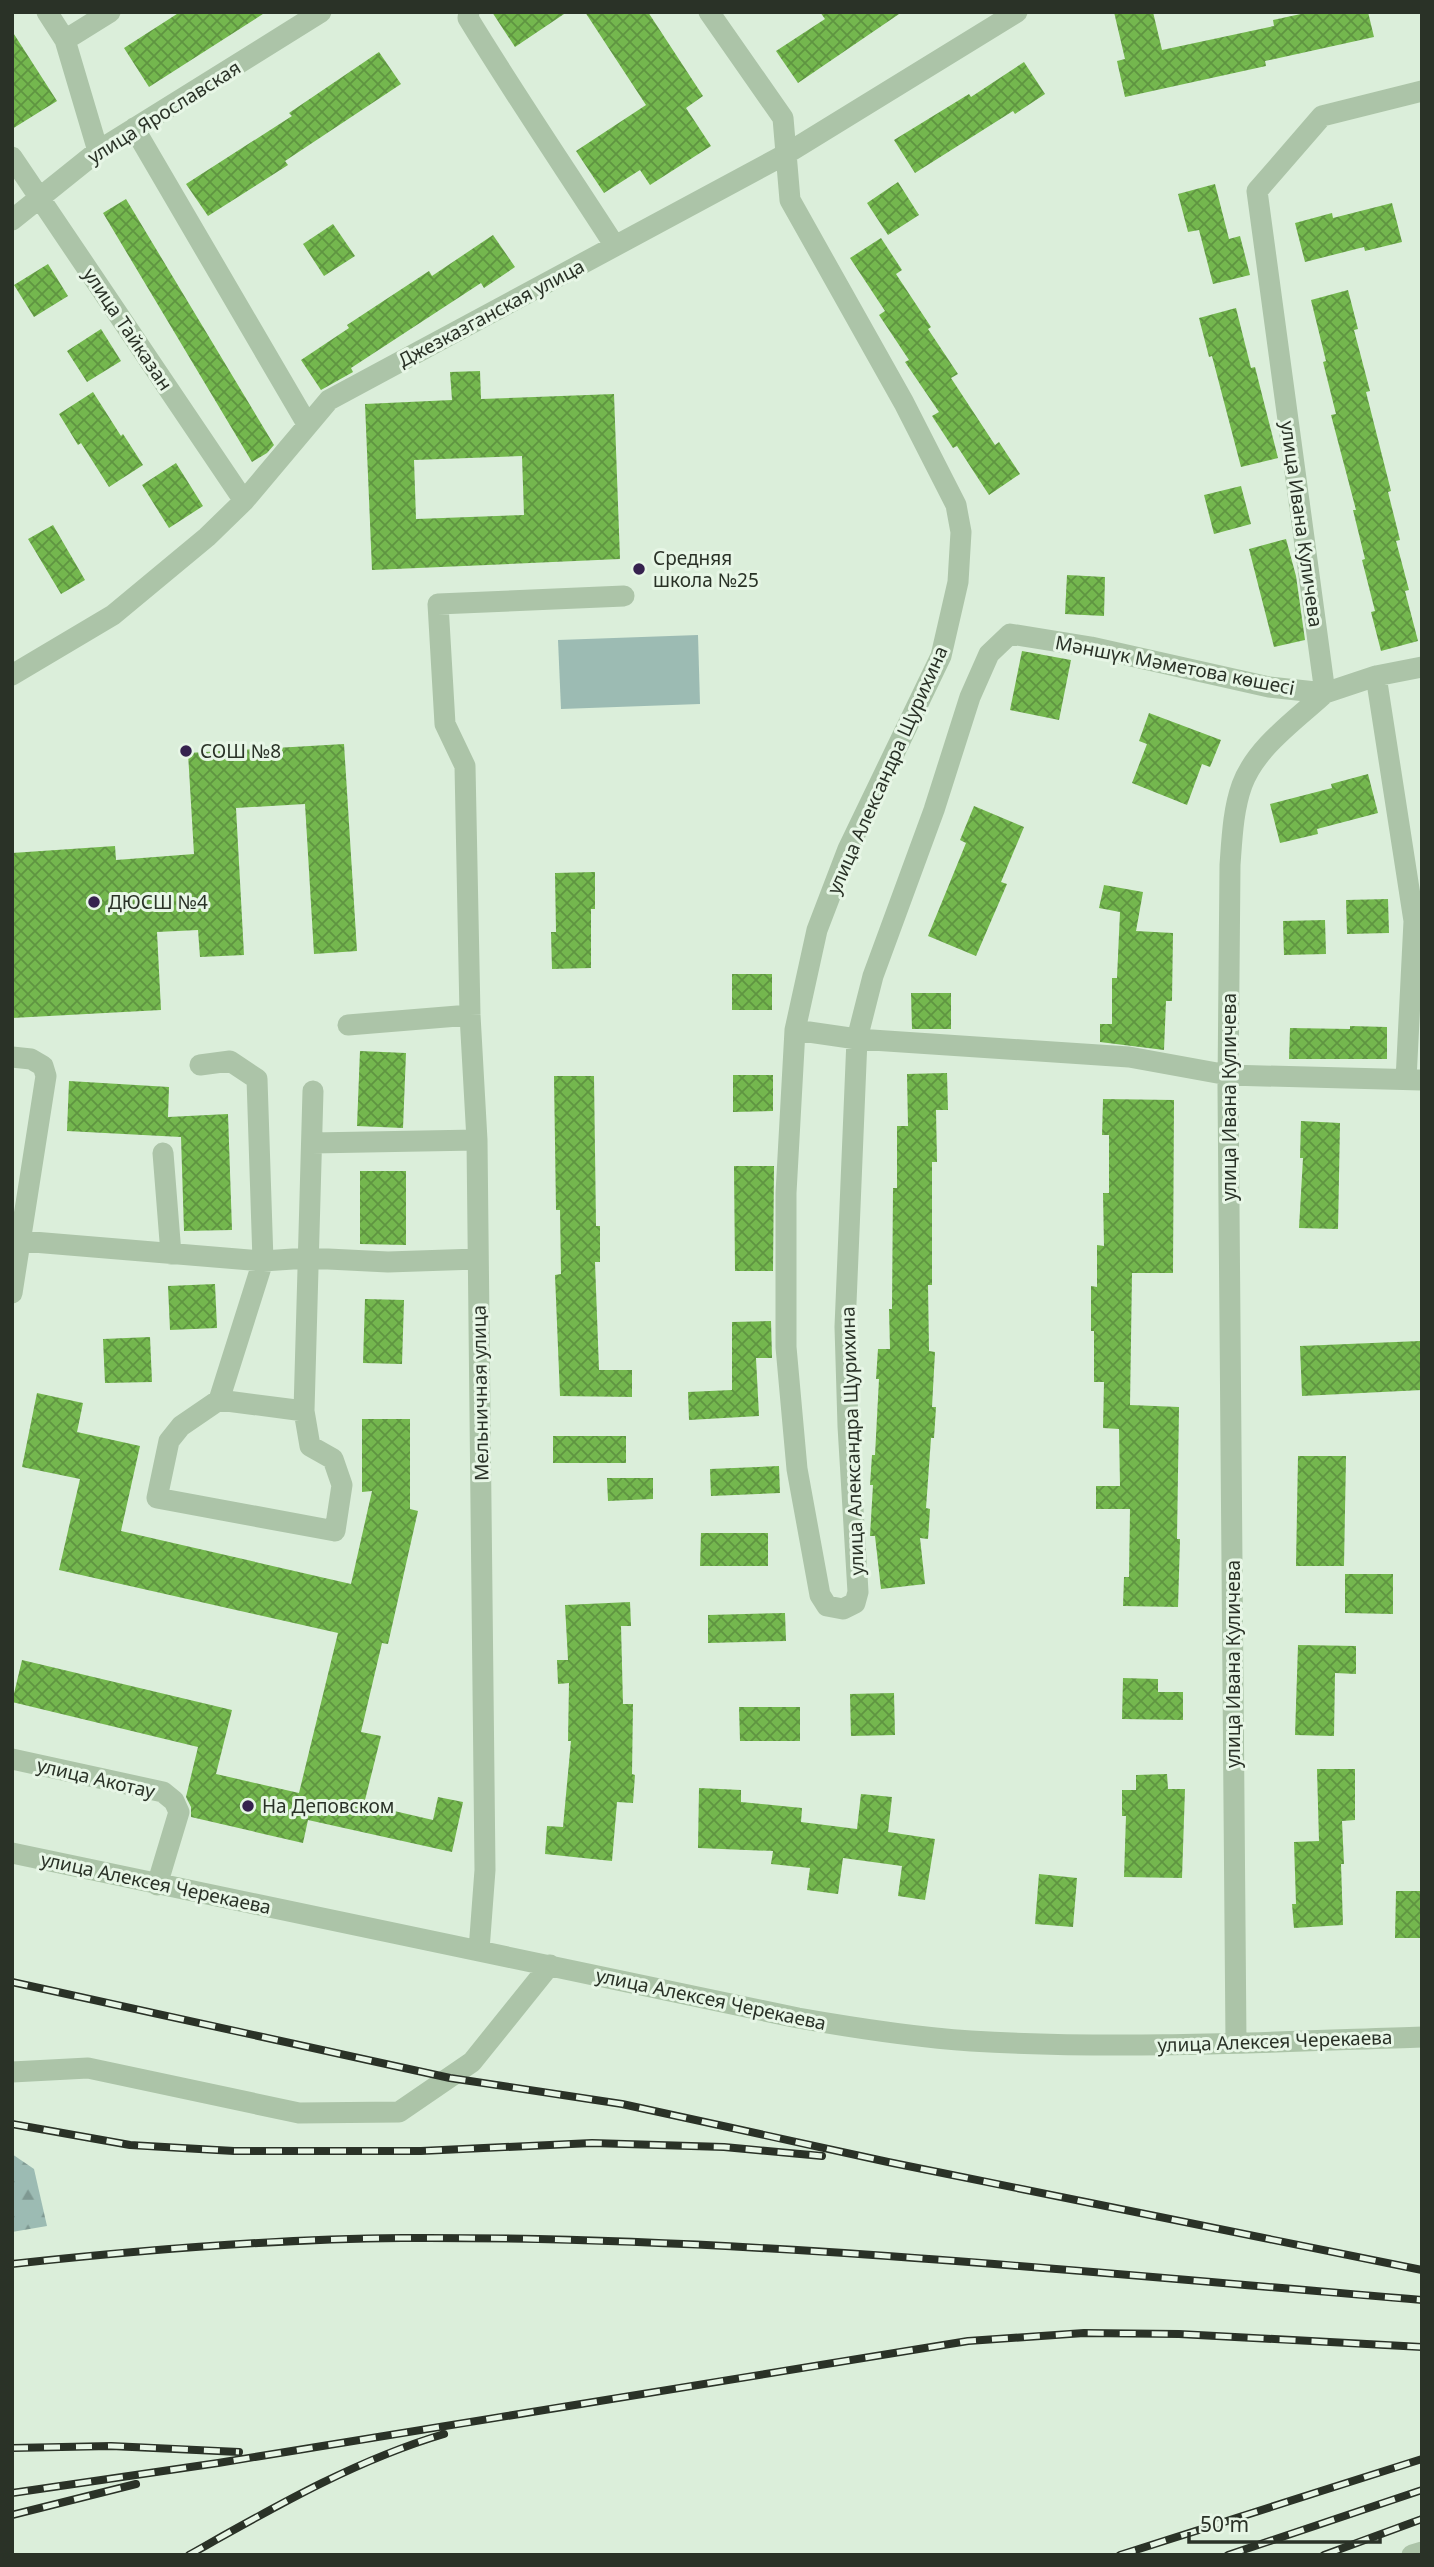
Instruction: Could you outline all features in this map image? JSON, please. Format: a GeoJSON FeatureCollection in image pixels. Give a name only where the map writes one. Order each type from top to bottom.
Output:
{"type":"FeatureCollection","features":[{"type":"Feature","properties":{"kind":"street"},"geometry":{"type":"LineString","coordinates":[[47,12],[65,40],[98,151]]}},
{"type":"Feature","properties":{"kind":"street"},"geometry":{"type":"LineString","coordinates":[[65,40],[110,12]]}},
{"type":"Feature","properties":{"kind":"street","name":"улица Ярославская"},"geometry":{"type":"LineString","coordinates":[[12,220],[98,151],[321,12]]}},
{"type":"Feature","properties":{"kind":"street"},"geometry":{"type":"LineString","coordinates":[[469,12],[468,18],[507,83],[545,137],[614,246]]}},
{"type":"Feature","properties":{"kind":"street","name":"улица Александра Щурихина"},"geometry":{"type":"LineString","coordinates":[[709,12],[783,118],[790,200],[904,403],[956,505],[961,532],[958,582],[941,656],[848,849],[817,930],[795,1030],[786,1193],[786,1347],[797,1469],[820,1595],[827,1606],[843,1609],[856,1603],[858,1592],[845,1327],[857,1039],[873,976],[934,810],[970,697],[989,654],[1010,634]]}},
{"type":"Feature","properties":{"kind":"street","name":"Джезказганская улица"},"geometry":{"type":"LineString","coordinates":[[12,675],[113,615],[207,537],[244,501],[329,400],[786,154],[1017,12]]}},
{"type":"Feature","properties":{"kind":"street","name":"улица Ивана Куличева"},"geometry":{"type":"LineString","coordinates":[[1236,2043],[1228,1075],[1232,828],[1242,783],[1264,749],[1325,693],[1257,191],[1322,116],[1422,91]]}},
{"type":"Feature","properties":{"kind":"street"},"geometry":{"type":"LineString","coordinates":[[134,128],[307,424]]}},
{"type":"Feature","properties":{"kind":"street","name":"улица Тайказан"},"geometry":{"type":"LineString","coordinates":[[12,157],[244,501]]}},
{"type":"Feature","properties":{"kind":"street","name":"Мельничная улица"},"geometry":{"type":"LineString","coordinates":[[479,1950],[485,1856],[477,1140],[470,1015],[465,766],[445,724],[438,604],[624,596]]}},
{"type":"Feature","properties":{"kind":"street","name":"Мәншүк Мәметова көшесі"},"geometry":{"type":"LineString","coordinates":[[1010,634],[1091,647],[1269,687],[1325,693],[1376,676],[1422,667]]}},
{"type":"Feature","properties":{"kind":"street"},"geometry":{"type":"LineString","coordinates":[[795,1030],[857,1039],[1129,1058],[1228,1075],[1414,1080],[1414,921],[1376,676]]}},
{"type":"Feature","properties":{"kind":"street"},"geometry":{"type":"LineString","coordinates":[[348,1025],[470,1015]]}},
{"type":"Feature","properties":{"kind":"street"},"geometry":{"type":"LineString","coordinates":[[12,1057],[31,1059],[43,1066],[46,1076],[12,1293]]}},
{"type":"Feature","properties":{"kind":"street"},"geometry":{"type":"LineString","coordinates":[[200,1065],[230,1061],[257,1079],[262,1261],[219,1400],[181,1426],[169,1441],[157,1498],[335,1531],[342,1485],[333,1459],[310,1447],[304,1411],[313,1091]]}},
{"type":"Feature","properties":{"kind":"street"},"geometry":{"type":"LineString","coordinates":[[312,1143],[477,1140]]}},
{"type":"Feature","properties":{"kind":"street"},"geometry":{"type":"LineString","coordinates":[[163,1153],[171,1254]]}},
{"type":"Feature","properties":{"kind":"street"},"geometry":{"type":"LineString","coordinates":[[21,1241],[262,1261],[309,1258],[388,1262],[477,1259]]}},
{"type":"Feature","properties":{"kind":"street"},"geometry":{"type":"LineString","coordinates":[[219,1400],[304,1411]]}},
{"type":"Feature","properties":{"kind":"street","name":"улица Акотау"},"geometry":{"type":"LineString","coordinates":[[12,1759],[163,1792],[174,1801],[178,1812],[157,1885]]}},
{"type":"Feature","properties":{"kind":"street","name":"улица Алексея Черекаева"},"geometry":{"type":"LineString","coordinates":[[12,1853],[798,2018],[873,2031],[969,2041],[1070,2045],[1422,2037]]}},
{"type":"Feature","properties":{"kind":"street"},"geometry":{"type":"LineString","coordinates":[[12,2072],[88,2068],[299,2113],[398,2112],[472,2062],[550,1965]]}},
{"type":"Feature","properties":{"kind":"street"},"geometry":{"type":"LineString","coordinates":[[1412,2555],[1422,2552]]}},
{"type":"Feature","properties":{"kind":"green space"},"geometry":{"type":"Polygon","coordinates":[[[698,635],[700,704],[561,709],[558,640],[698,635]]]}},
{"type":"Feature","properties":{"kind":"green space"},"geometry":{"type":"Polygon","coordinates":[[[12,2154],[34,2169],[47,2226],[12,2232],[12,2154]]]}},
{"type":"Feature","properties":{"kind":"building"},"geometry":{"type":"Polygon","coordinates":[[[180,12],[266,12],[149,87],[124,48],[180,12]]]}},
{"type":"Feature","properties":{"kind":"building"},"geometry":{"type":"Polygon","coordinates":[[[492,12],[567,12],[515,47],[492,12]]]}},
{"type":"Feature","properties":{"kind":"building"},"geometry":{"type":"Polygon","coordinates":[[[585,12],[648,12],[703,96],[686,108],[711,146],[650,185],[640,170],[604,193],[576,151],[646,105],[585,12]]]}},
{"type":"Feature","properties":{"kind":"building"},"geometry":{"type":"Polygon","coordinates":[[[820,12],[902,12],[798,83],[776,51],[825,19],[820,12]]]}},
{"type":"Feature","properties":{"kind":"building"},"geometry":{"type":"Polygon","coordinates":[[[1114,12],[1153,12],[1162,50],[1274,26],[1273,20],[1310,12],[1368,12],[1374,37],[1265,61],[1266,66],[1125,97],[1117,61],[1125,59],[1114,12]]]}},
{"type":"Feature","properties":{"kind":"building"},"geometry":{"type":"Polygon","coordinates":[[[12,31],[57,101],[12,129],[12,31]]]}},
{"type":"Feature","properties":{"kind":"building"},"geometry":{"type":"Polygon","coordinates":[[[379,52],[401,84],[285,161],[288,165],[208,216],[186,184],[292,116],[289,113],[379,52]]]}},
{"type":"Feature","properties":{"kind":"building"},"geometry":{"type":"Polygon","coordinates":[[[1024,62],[1045,94],[915,173],[894,140],[969,94],[971,97],[1024,62]]]}},
{"type":"Feature","properties":{"kind":"building"},"geometry":{"type":"Polygon","coordinates":[[[898,182],[919,215],[888,235],[867,203],[898,182]]]}},
{"type":"Feature","properties":{"kind":"building"},"geometry":{"type":"Polygon","coordinates":[[[1215,184],[1229,239],[1240,236],[1250,275],[1213,284],[1199,230],[1188,232],[1178,194],[1215,184]]]}},
{"type":"Feature","properties":{"kind":"building"},"geometry":{"type":"Polygon","coordinates":[[[126,199],[274,445],[252,462],[103,213],[126,199]]]}},
{"type":"Feature","properties":{"kind":"building"},"geometry":{"type":"Polygon","coordinates":[[[1392,203],[1402,242],[1365,251],[1364,247],[1305,262],[1295,223],[1332,213],[1333,218],[1392,203]]]}},
{"type":"Feature","properties":{"kind":"building"},"geometry":{"type":"Polygon","coordinates":[[[333,224],[355,256],[324,276],[303,244],[333,224]]]}},
{"type":"Feature","properties":{"kind":"building"},"geometry":{"type":"Polygon","coordinates":[[[493,235],[515,267],[484,288],[481,283],[351,368],[353,372],[321,390],[301,360],[349,328],[347,325],[429,271],[432,276],[493,235]]]}},
{"type":"Feature","properties":{"kind":"building"},"geometry":{"type":"Polygon","coordinates":[[[881,238],[902,270],[896,274],[958,374],[951,378],[995,445],[999,442],[1020,474],[989,495],[957,446],[953,448],[932,416],[939,412],[905,362],[909,360],[879,315],[885,311],[850,258],[881,238]]]}},
{"type":"Feature","properties":{"kind":"building"},"geometry":{"type":"Polygon","coordinates":[[[48,264],[68,296],[34,317],[14,285],[48,264]]]}},
{"type":"Feature","properties":{"kind":"building"},"geometry":{"type":"Polygon","coordinates":[[[1348,290],[1358,329],[1354,330],[1370,391],[1366,392],[1391,491],[1388,492],[1400,540],[1396,541],[1409,590],[1405,591],[1418,641],[1381,651],[1371,612],[1375,611],[1362,560],[1365,559],[1353,510],[1356,510],[1331,415],[1336,414],[1311,300],[1348,290]]]}},
{"type":"Feature","properties":{"kind":"building"},"geometry":{"type":"Polygon","coordinates":[[[1236,308],[1251,368],[1255,367],[1278,458],[1241,467],[1212,356],[1209,357],[1199,318],[1236,308]]]}},
{"type":"Feature","properties":{"kind":"building"},"geometry":{"type":"Polygon","coordinates":[[[101,329],[121,361],[87,382],[67,351],[101,329]]]}},
{"type":"Feature","properties":{"kind":"building"},"geometry":{"type":"Polygon","coordinates":[[[480,371],[481,399],[614,394],[620,559],[372,570],[365,404],[452,400],[450,372],[480,371]],[[522,456],[414,460],[416,519],[524,515],[522,456]]]}},
{"type":"Feature","properties":{"kind":"building"},"geometry":{"type":"Polygon","coordinates":[[[93,392],[143,465],[109,487],[59,414],[93,392]]]}},
{"type":"Feature","properties":{"kind":"building"},"geometry":{"type":"Polygon","coordinates":[[[176,463],[203,506],[169,528],[142,485],[176,463]]]}},
{"type":"Feature","properties":{"kind":"building"},"geometry":{"type":"Polygon","coordinates":[[[1241,486],[1251,524],[1214,534],[1204,495],[1241,486]]]}},
{"type":"Feature","properties":{"kind":"building"},"geometry":{"type":"Polygon","coordinates":[[[53,525],[85,580],[61,594],[28,539],[53,525]]]}},
{"type":"Feature","properties":{"kind":"building"},"geometry":{"type":"Polygon","coordinates":[[[1286,539],[1296,576],[1305,640],[1274,647],[1249,549],[1286,539]]]}},
{"type":"Feature","properties":{"kind":"building"},"geometry":{"type":"Polygon","coordinates":[[[1067,575],[1105,577],[1104,616],[1065,614],[1067,575]]]}},
{"type":"Feature","properties":{"kind":"building"},"geometry":{"type":"Polygon","coordinates":[[[1022,651],[1071,660],[1059,720],[1010,710],[1022,651]]]}},
{"type":"Feature","properties":{"kind":"building"},"geometry":{"type":"Polygon","coordinates":[[[1149,713],[1221,740],[1210,767],[1202,764],[1187,805],[1132,783],[1147,744],[1139,741],[1149,713]]]}},
{"type":"Feature","properties":{"kind":"building"},"geometry":{"type":"Polygon","coordinates":[[[344,744],[357,951],[314,954],[305,804],[236,808],[244,955],[200,957],[198,930],[157,932],[161,1010],[12,1018],[12,853],[115,846],[116,860],[194,854],[188,753],[344,744]]]}},
{"type":"Feature","properties":{"kind":"building"},"geometry":{"type":"Polygon","coordinates":[[[1368,774],[1378,813],[1317,829],[1318,834],[1280,843],[1270,804],[1332,788],[1331,784],[1368,774]]]}},
{"type":"Feature","properties":{"kind":"building"},"geometry":{"type":"Polygon","coordinates":[[[974,806],[1024,827],[1001,882],[1007,884],[976,956],[928,936],[966,843],[960,840],[974,806]]]}},
{"type":"Feature","properties":{"kind":"building"},"geometry":{"type":"Polygon","coordinates":[[[595,872],[595,909],[591,909],[591,968],[552,969],[551,932],[556,932],[555,873],[595,872]]]}},
{"type":"Feature","properties":{"kind":"building"},"geometry":{"type":"Polygon","coordinates":[[[1104,885],[1143,892],[1136,931],[1173,933],[1172,1001],[1166,1001],[1164,1050],[1100,1042],[1100,1024],[1112,1024],[1112,978],[1117,978],[1120,912],[1099,908],[1104,885]]]}},
{"type":"Feature","properties":{"kind":"building"},"geometry":{"type":"Polygon","coordinates":[[[1388,899],[1389,933],[1347,934],[1346,900],[1388,899]]]}},
{"type":"Feature","properties":{"kind":"building"},"geometry":{"type":"Polygon","coordinates":[[[1325,920],[1326,954],[1284,955],[1283,921],[1325,920]]]}},
{"type":"Feature","properties":{"kind":"building"},"geometry":{"type":"Polygon","coordinates":[[[732,974],[772,974],[772,1010],[732,1010],[732,974]]]}},
{"type":"Feature","properties":{"kind":"building"},"geometry":{"type":"Polygon","coordinates":[[[911,993],[951,993],[951,1029],[912,1029],[911,993]]]}},
{"type":"Feature","properties":{"kind":"building"},"geometry":{"type":"Polygon","coordinates":[[[1350,1026],[1387,1027],[1387,1059],[1289,1059],[1290,1028],[1350,1029],[1350,1026]]]}},
{"type":"Feature","properties":{"kind":"building"},"geometry":{"type":"Polygon","coordinates":[[[360,1051],[406,1053],[403,1128],[357,1126],[360,1051]]]}},
{"type":"Feature","properties":{"kind":"building"},"geometry":{"type":"Polygon","coordinates":[[[947,1073],[948,1110],[936,1110],[937,1162],[932,1162],[929,1351],[935,1352],[932,1407],[936,1407],[926,1508],[930,1509],[928,1539],[920,1538],[925,1584],[881,1589],[875,1536],[870,1536],[873,1485],[870,1485],[872,1455],[875,1455],[878,1349],[890,1349],[889,1309],[892,1309],[893,1188],[897,1188],[897,1126],[908,1126],[907,1074],[947,1073]]]}},
{"type":"Feature","properties":{"kind":"building"},"geometry":{"type":"Polygon","coordinates":[[[733,1075],[773,1075],[773,1111],[733,1112],[733,1075]]]}},
{"type":"Feature","properties":{"kind":"building"},"geometry":{"type":"Polygon","coordinates":[[[554,1076],[594,1076],[596,1226],[600,1226],[600,1262],[595,1262],[599,1370],[632,1370],[632,1397],[560,1396],[555,1275],[561,1274],[560,1210],[556,1210],[554,1076]]]}},
{"type":"Feature","properties":{"kind":"building"},"geometry":{"type":"Polygon","coordinates":[[[69,1081],[169,1087],[168,1117],[228,1114],[232,1230],[184,1231],[181,1137],[67,1131],[69,1081]]]}},
{"type":"Feature","properties":{"kind":"building"},"geometry":{"type":"Polygon","coordinates":[[[1103,1099],[1174,1100],[1173,1273],[1132,1273],[1130,1405],[1179,1407],[1178,1607],[1123,1606],[1124,1577],[1129,1577],[1130,1509],[1096,1509],[1096,1486],[1120,1486],[1119,1429],[1103,1428],[1104,1382],[1094,1382],[1094,1331],[1091,1331],[1091,1286],[1097,1287],[1097,1245],[1104,1246],[1103,1193],[1109,1193],[1109,1135],[1102,1135],[1103,1099]]]}},
{"type":"Feature","properties":{"kind":"building"},"geometry":{"type":"Polygon","coordinates":[[[1301,1121],[1340,1123],[1338,1229],[1299,1228],[1303,1158],[1300,1158],[1301,1121]]]}},
{"type":"Feature","properties":{"kind":"building"},"geometry":{"type":"Polygon","coordinates":[[[734,1166],[774,1166],[773,1271],[735,1271],[734,1166]]]}},
{"type":"Feature","properties":{"kind":"building"},"geometry":{"type":"Polygon","coordinates":[[[360,1171],[406,1171],[406,1245],[360,1244],[360,1171]]]}},
{"type":"Feature","properties":{"kind":"building"},"geometry":{"type":"Polygon","coordinates":[[[215,1284],[217,1328],[170,1330],[168,1286],[215,1284]]]}},
{"type":"Feature","properties":{"kind":"building"},"geometry":{"type":"Polygon","coordinates":[[[365,1299],[404,1300],[402,1364],[363,1363],[365,1299]]]}},
{"type":"Feature","properties":{"kind":"building"},"geometry":{"type":"Polygon","coordinates":[[[771,1321],[772,1358],[756,1358],[759,1416],[689,1420],[688,1392],[732,1390],[732,1322],[771,1321]]]}},
{"type":"Feature","properties":{"kind":"building"},"geometry":{"type":"Polygon","coordinates":[[[150,1337],[152,1382],[105,1383],[103,1339],[150,1337]]]}},
{"type":"Feature","properties":{"kind":"building"},"geometry":{"type":"Polygon","coordinates":[[[1420,1341],[1422,1390],[1302,1396],[1300,1346],[1420,1341]]]}},
{"type":"Feature","properties":{"kind":"building"},"geometry":{"type":"Polygon","coordinates":[[[37,1393],[83,1403],[77,1432],[140,1446],[121,1531],[351,1584],[372,1491],[362,1492],[362,1419],[410,1419],[410,1509],[418,1511],[388,1644],[382,1643],[361,1732],[381,1736],[364,1804],[433,1820],[438,1797],[463,1802],[452,1852],[308,1820],[303,1843],[191,1817],[191,1807],[186,1797],[198,1747],[12,1702],[22,1660],[232,1710],[216,1774],[299,1793],[338,1633],[59,1570],[80,1479],[22,1467],[37,1393]]]}},
{"type":"Feature","properties":{"kind":"building"},"geometry":{"type":"Polygon","coordinates":[[[553,1436],[626,1436],[626,1463],[553,1463],[553,1436]]]}},
{"type":"Feature","properties":{"kind":"building"},"geometry":{"type":"Polygon","coordinates":[[[1298,1456],[1346,1456],[1344,1566],[1296,1566],[1298,1456]]]}},
{"type":"Feature","properties":{"kind":"building"},"geometry":{"type":"Polygon","coordinates":[[[779,1466],[780,1493],[711,1496],[710,1469],[779,1466]]]}},
{"type":"Feature","properties":{"kind":"building"},"geometry":{"type":"Polygon","coordinates":[[[607,1478],[653,1478],[653,1499],[608,1501],[607,1478]]]}},
{"type":"Feature","properties":{"kind":"building"},"geometry":{"type":"Polygon","coordinates":[[[701,1533],[768,1533],[768,1566],[700,1566],[701,1533]]]}},
{"type":"Feature","properties":{"kind":"building"},"geometry":{"type":"Polygon","coordinates":[[[1345,1574],[1393,1574],[1393,1614],[1345,1613],[1345,1574]]]}},
{"type":"Feature","properties":{"kind":"building"},"geometry":{"type":"Polygon","coordinates":[[[630,1602],[631,1626],[621,1626],[623,1704],[633,1704],[633,1803],[617,1802],[612,1861],[545,1854],[547,1826],[563,1827],[571,1741],[568,1741],[569,1683],[558,1684],[557,1660],[568,1660],[565,1605],[630,1602]]]}},
{"type":"Feature","properties":{"kind":"building"},"geometry":{"type":"Polygon","coordinates":[[[785,1613],[786,1641],[708,1643],[708,1615],[785,1613]]]}},
{"type":"Feature","properties":{"kind":"building"},"geometry":{"type":"Polygon","coordinates":[[[1298,1645],[1356,1646],[1356,1674],[1335,1673],[1334,1736],[1295,1735],[1298,1645]]]}},
{"type":"Feature","properties":{"kind":"building"},"geometry":{"type":"Polygon","coordinates":[[[1123,1678],[1158,1679],[1158,1692],[1183,1692],[1183,1720],[1122,1719],[1123,1678]]]}},
{"type":"Feature","properties":{"kind":"building"},"geometry":{"type":"Polygon","coordinates":[[[894,1693],[895,1735],[851,1736],[850,1694],[894,1693]]]}},
{"type":"Feature","properties":{"kind":"building"},"geometry":{"type":"Polygon","coordinates":[[[739,1707],[800,1707],[800,1741],[740,1741],[739,1707]]]}},
{"type":"Feature","properties":{"kind":"building"},"geometry":{"type":"Polygon","coordinates":[[[1317,1769],[1355,1769],[1355,1820],[1342,1821],[1343,1925],[1294,1928],[1294,1842],[1319,1841],[1317,1769]]]}},
{"type":"Feature","properties":{"kind":"building"},"geometry":{"type":"Polygon","coordinates":[[[1167,1774],[1168,1789],[1185,1789],[1182,1878],[1124,1877],[1126,1816],[1122,1816],[1122,1790],[1136,1790],[1136,1775],[1167,1774]]]}},
{"type":"Feature","properties":{"kind":"building"},"geometry":{"type":"Polygon","coordinates":[[[699,1788],[741,1790],[741,1802],[802,1808],[801,1822],[857,1829],[861,1794],[892,1797],[888,1832],[935,1839],[925,1900],[898,1896],[902,1866],[843,1858],[838,1894],[807,1890],[810,1868],[771,1864],[773,1851],[698,1848],[699,1788]]]}},
{"type":"Feature","properties":{"kind":"building"},"geometry":{"type":"Polygon","coordinates":[[[1039,1874],[1077,1878],[1073,1927],[1035,1924],[1039,1874]]]}},
{"type":"Feature","properties":{"kind":"building"},"geometry":{"type":"Polygon","coordinates":[[[1396,1891],[1422,1891],[1422,1938],[1395,1938],[1396,1891]]]}},
{"type":"Feature","properties":{"kind":"railway"},"geometry":{"type":"LineString","coordinates":[[12,1982],[450,2078],[622,2104],[888,2162],[1422,2270]]}},
{"type":"Feature","properties":{"kind":"railway"},"geometry":{"type":"LineString","coordinates":[[12,2124],[130,2145],[234,2151],[421,2151],[592,2143],[724,2147],[822,2156]]}},
{"type":"Feature","properties":{"kind":"railway"},"geometry":{"type":"LineString","coordinates":[[12,2264],[255,2243],[402,2238],[530,2239],[785,2249],[1422,2300]]}},
{"type":"Feature","properties":{"kind":"railway"},"geometry":{"type":"LineString","coordinates":[[12,2493],[218,2463],[968,2341],[1084,2333],[1179,2334],[1422,2347]]}},
{"type":"Feature","properties":{"kind":"railway"},"geometry":{"type":"LineString","coordinates":[[189,2555],[345,2472],[444,2434]]}},
{"type":"Feature","properties":{"kind":"railway"},"geometry":{"type":"LineString","coordinates":[[12,2448],[111,2446],[239,2452]]}},
{"type":"Feature","properties":{"kind":"railway"},"geometry":{"type":"LineString","coordinates":[[1120,2555],[1422,2459]]}},
{"type":"Feature","properties":{"kind":"railway"},"geometry":{"type":"LineString","coordinates":[[12,2515],[136,2484]]}},
{"type":"Feature","properties":{"kind":"railway"},"geometry":{"type":"LineString","coordinates":[[1228,2555],[1422,2490]]}},
{"type":"Feature","properties":{"kind":"railway"},"geometry":{"type":"LineString","coordinates":[[1324,2555],[1422,2519]]}},
{"type":"Feature","properties":{"kind":"place","name":"Средняя школа №25"},"geometry":{"type":"Point","coordinates":[639,569]}},
{"type":"Feature","properties":{"kind":"place","name":"СОШ №8"},"geometry":{"type":"Point","coordinates":[186,751]}},
{"type":"Feature","properties":{"kind":"place","name":"ДЮСШ №4"},"geometry":{"type":"Point","coordinates":[94,902]}},
{"type":"Feature","properties":{"kind":"place","name":"На Деповском"},"geometry":{"type":"Point","coordinates":[248,1806]}}]}
